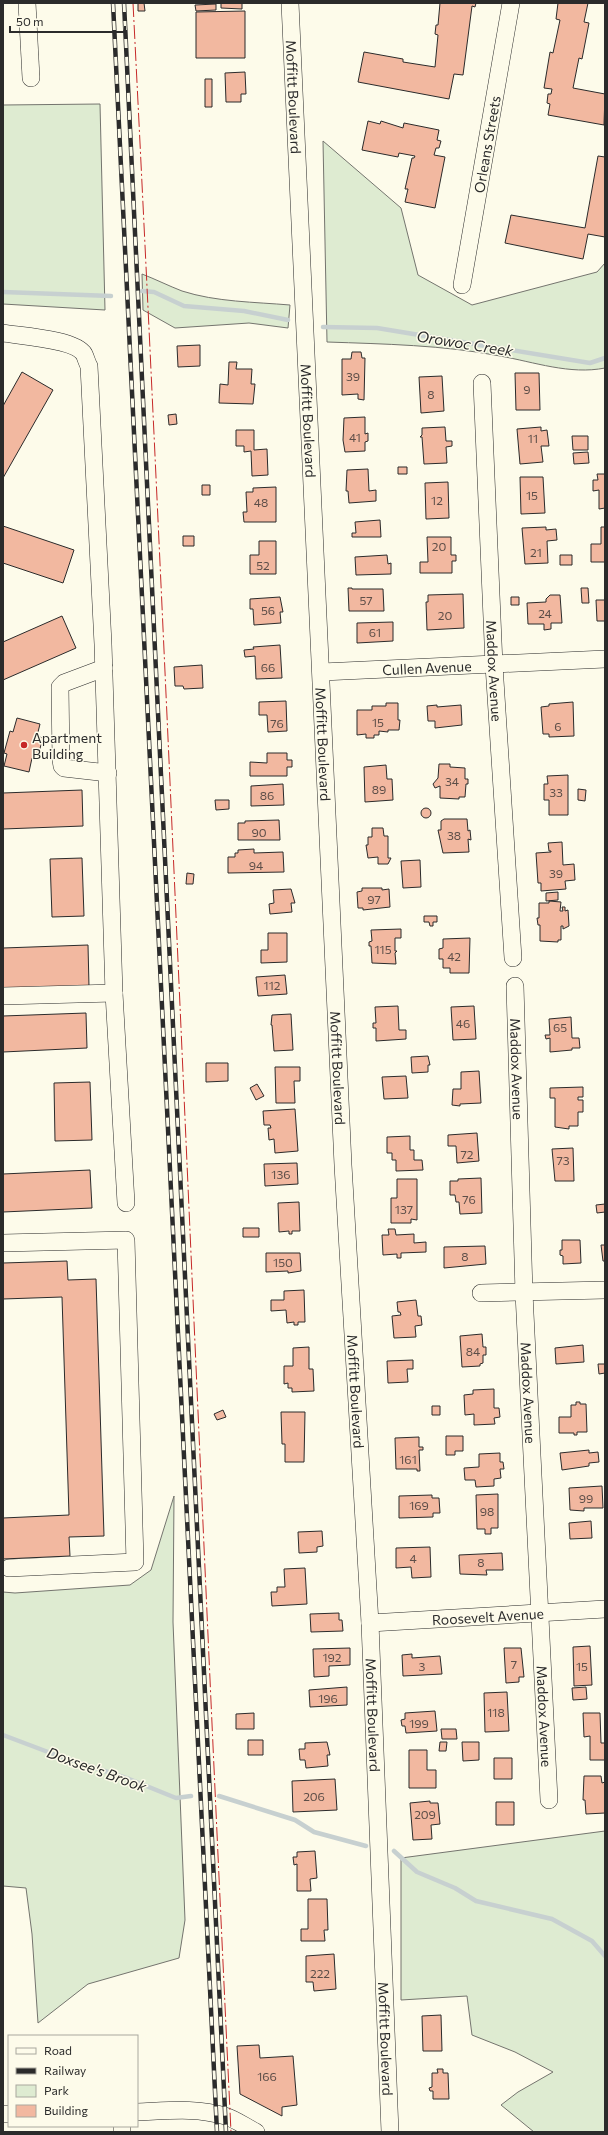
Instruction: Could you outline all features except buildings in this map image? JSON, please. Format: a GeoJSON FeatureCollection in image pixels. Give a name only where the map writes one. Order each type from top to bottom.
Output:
{"type":"FeatureCollection","features":[{"type":"Feature","properties":{"kind":"street"},"geometry":{"type":"LineString","coordinates":[[27,3],[31,78]]}},
{"type":"Feature","properties":{"kind":"street","name":"Moffitt Boulevard"},"geometry":{"type":"LineString","coordinates":[[290,3],[322,672],[343,1172],[370,1623],[390,2132]]}},
{"type":"Feature","properties":{"kind":"street","name":"Orleans Streets"},"geometry":{"type":"LineString","coordinates":[[462,285],[511,3]]}},
{"type":"Feature","properties":{"kind":"street"},"geometry":{"type":"LineString","coordinates":[[3,333],[50,339],[70,345],[84,353],[89,366],[104,668],[114,993],[126,1203]]}},
{"type":"Feature","properties":{"kind":"street","name":"Maddox Avenue"},"geometry":{"type":"LineString","coordinates":[[482,383],[494,665],[513,958]]}},
{"type":"Feature","properties":{"kind":"street","name":"Cullen Avenue"},"geometry":{"type":"LineString","coordinates":[[322,672],[605,659]]}},
{"type":"Feature","properties":{"kind":"street"},"geometry":{"type":"LineString","coordinates":[[104,668],[64,683],[60,687],[61,760],[64,768],[108,773]]}},
{"type":"Feature","properties":{"kind":"street","name":"Maddox Avenue"},"geometry":{"type":"LineString","coordinates":[[515,986],[524,1293],[549,1800]]}},
{"type":"Feature","properties":{"kind":"street"},"geometry":{"type":"LineString","coordinates":[[3,996],[114,993]]}},
{"type":"Feature","properties":{"kind":"street"},"geometry":{"type":"LineString","coordinates":[[3,1243],[126,1240],[135,1562],[9,1568]]}},
{"type":"Feature","properties":{"kind":"street"},"geometry":{"type":"LineString","coordinates":[[481,1293],[605,1290]]}},
{"type":"Feature","properties":{"kind":"street","name":"Roosevelt Avenue"},"geometry":{"type":"LineString","coordinates":[[370,1623],[605,1609]]}},
{"type":"Feature","properties":{"kind":"street"},"geometry":{"type":"LineString","coordinates":[[138,2112],[193,2111],[226,2116],[256,2132]]}},
{"type":"Feature","properties":{"kind":"green space"},"geometry":{"type":"Polygon","coordinates":[[[100,104],[105,310],[3,304],[3,105],[100,104]]]}},
{"type":"Feature","properties":{"kind":"green space"},"geometry":{"type":"Polygon","coordinates":[[[323,141],[401,208],[418,275],[472,305],[597,272],[605,263],[605,368],[592,370],[565,369],[457,349],[392,344],[327,342],[323,141]]]}},
{"type":"Feature","properties":{"kind":"green space"},"geometry":{"type":"Polygon","coordinates":[[[142,274],[195,295],[236,301],[290,305],[288,328],[249,323],[175,328],[143,310],[142,274]]]}},
{"type":"Feature","properties":{"kind":"green space"},"geometry":{"type":"Polygon","coordinates":[[[174,1496],[173,1622],[185,1920],[179,1958],[88,1984],[38,2023],[32,1934],[26,1888],[3,1886],[3,1592],[15,1593],[130,1585],[151,1570],[174,1496]]]}},
{"type":"Feature","properties":{"kind":"green space"},"geometry":{"type":"Polygon","coordinates":[[[605,1831],[605,2132],[534,2132],[501,2105],[518,2092],[553,2072],[515,2052],[472,2035],[467,1996],[401,2000],[401,1858],[605,1831]]]}},
{"type":"Feature","properties":{"kind":"waterway","name":"Orowoc Creek"},"geometry":{"type":"LineString","coordinates":[[142,291],[154,292],[184,306],[244,311],[288,320]]}},
{"type":"Feature","properties":{"kind":"waterway","name":"Orowoc Creek"},"geometry":{"type":"LineString","coordinates":[[3,292],[111,296]]}},
{"type":"Feature","properties":{"kind":"waterway","name":"Orowoc Creek"},"geometry":{"type":"LineString","coordinates":[[323,327],[377,328],[590,363],[605,358]]}},
{"type":"Feature","properties":{"kind":"waterway","name":"Doxsee's Brook"},"geometry":{"type":"LineString","coordinates":[[3,1735],[56,1755],[129,1779],[176,1798],[191,1796]]}},
{"type":"Feature","properties":{"kind":"waterway","name":"Doxsee's Brook"},"geometry":{"type":"LineString","coordinates":[[219,1796],[295,1820],[314,1832],[366,1846]]}},
{"type":"Feature","properties":{"kind":"waterway","name":"Doxsee's Brook"},"geometry":{"type":"LineString","coordinates":[[394,1851],[417,1872],[455,1888],[476,1901],[552,1919],[592,1941],[605,1956]]}},
{"type":"Feature","properties":{"kind":"railway"},"geometry":{"type":"LineString","coordinates":[[113,3],[217,2132]]}},
{"type":"Feature","properties":{"kind":"railway"},"geometry":{"type":"LineString","coordinates":[[124,3],[226,2132]]}},
{"type":"Feature","properties":{"kind":"power"},"geometry":{"type":"LineString","coordinates":[[133,3],[159,535],[231,2132]]}},
{"type":"Feature","properties":{"kind":"place","name":"Apartment Building"},"geometry":{"type":"Point","coordinates":[24,745]}}]}
